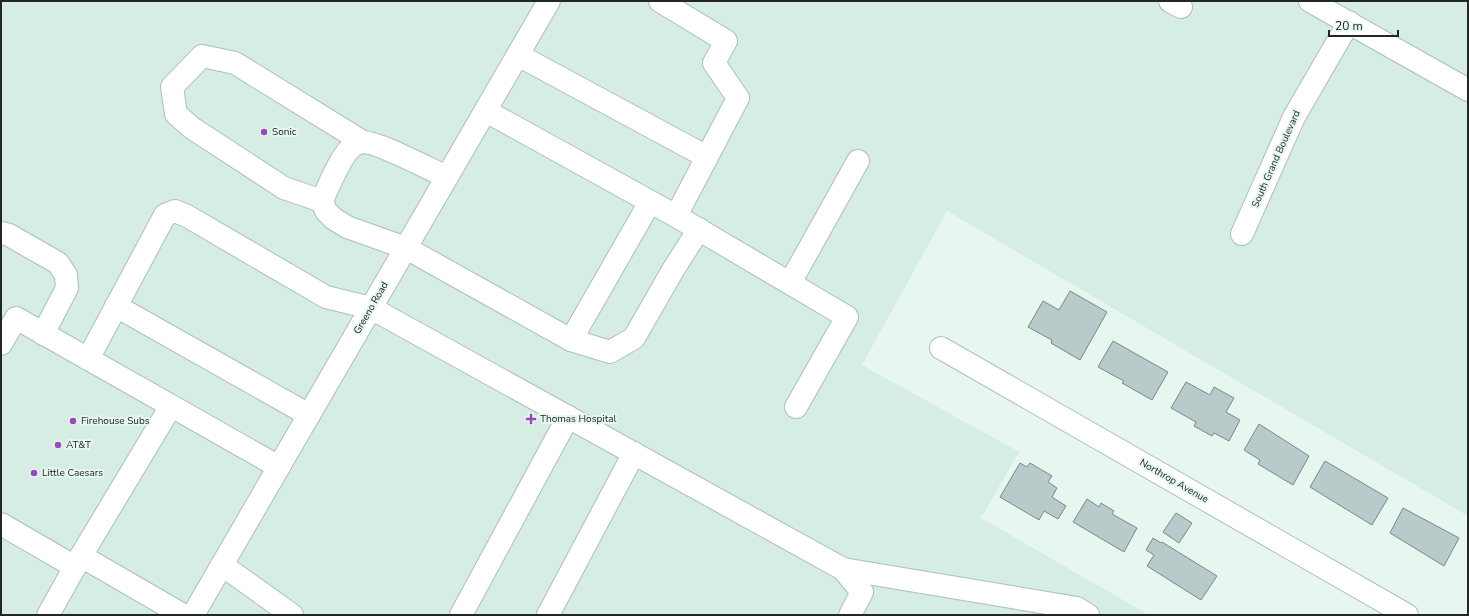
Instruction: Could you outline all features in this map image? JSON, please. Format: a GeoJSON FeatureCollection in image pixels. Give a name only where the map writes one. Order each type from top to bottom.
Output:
{"type":"FeatureCollection","features":[{"type":"Feature","properties":{"kind":"street","name":"Greeno Road"},"geometry":{"type":"LineString","coordinates":[[193,615],[549,1]]}},
{"type":"Feature","properties":{"kind":"street"},"geometry":{"type":"LineString","coordinates":[[660,1],[726,41],[714,63],[738,98],[676,216]]}},
{"type":"Feature","properties":{"kind":"street"},"geometry":{"type":"LineString","coordinates":[[1310,1],[1341,12],[1468,90]]}},
{"type":"Feature","properties":{"kind":"street","name":"South Grand Boulevard"},"geometry":{"type":"LineString","coordinates":[[1242,234],[1341,12]]}},
{"type":"Feature","properties":{"kind":"street"},"geometry":{"type":"LineString","coordinates":[[518,55],[707,157]]}},
{"type":"Feature","properties":{"kind":"street"},"geometry":{"type":"LineString","coordinates":[[322,201],[284,188],[192,128],[176,114],[172,87],[202,56],[235,63],[363,142],[378,145],[447,177]]}},
{"type":"Feature","properties":{"kind":"street"},"geometry":{"type":"LineString","coordinates":[[486,111],[699,229],[847,317],[796,407]]}},
{"type":"Feature","properties":{"kind":"street"},"geometry":{"type":"LineString","coordinates":[[363,142],[354,145],[347,152],[328,186],[322,201],[326,211],[334,219],[347,227],[406,248],[571,340],[610,352],[634,338],[673,270],[699,229]]}},
{"type":"Feature","properties":{"kind":"street"},"geometry":{"type":"LineString","coordinates":[[790,283],[858,162]]}},
{"type":"Feature","properties":{"kind":"street"},"geometry":{"type":"LineString","coordinates":[[571,340],[650,202]]}},
{"type":"Feature","properties":{"kind":"street"},"geometry":{"type":"LineString","coordinates":[[88,359],[165,214],[175,211],[187,216],[326,297],[371,308],[843,569],[1077,608],[1088,615]]}},
{"type":"Feature","properties":{"kind":"street"},"geometry":{"type":"LineString","coordinates":[[1,233],[9,235],[58,263],[66,275],[67,288],[43,334]]}},
{"type":"Feature","properties":{"kind":"street"},"geometry":{"type":"LineString","coordinates":[[116,306],[309,416]]}},
{"type":"Feature","properties":{"kind":"street"},"geometry":{"type":"LineString","coordinates":[[1,344],[8,315],[279,467]]}},
{"type":"Feature","properties":{"kind":"street","name":"Northrop Avenue"},"geometry":{"type":"LineString","coordinates":[[941,348],[1407,615]]}},
{"type":"Feature","properties":{"kind":"street"},"geometry":{"type":"LineString","coordinates":[[48,615],[78,561],[170,406]]}},
{"type":"Feature","properties":{"kind":"street"},"geometry":{"type":"LineString","coordinates":[[462,615],[568,417]]}},
{"type":"Feature","properties":{"kind":"street"},"geometry":{"type":"LineString","coordinates":[[548,615],[634,454]]}},
{"type":"Feature","properties":{"kind":"street"},"geometry":{"type":"LineString","coordinates":[[1,524],[78,561],[183,615]]}},
{"type":"Feature","properties":{"kind":"street"},"geometry":{"type":"LineString","coordinates":[[222,565],[292,615]]}},
{"type":"Feature","properties":{"kind":"street"},"geometry":{"type":"LineString","coordinates":[[843,569],[862,592],[850,615]]}},
{"type":"Feature","properties":{"kind":"shaded area"},"geometry":{"type":"Polygon","coordinates":[[[1,1],[1468,1],[1468,516],[947,211],[862,365],[1019,452],[981,518],[1149,615],[1,615],[1,1]]]}},
{"type":"Feature","properties":{"kind":"building"},"geometry":{"type":"Polygon","coordinates":[[[1070,291],[1107,312],[1080,360],[1051,343],[1052,340],[1028,327],[1043,301],[1059,310],[1070,291]]]}},
{"type":"Feature","properties":{"kind":"building"},"geometry":{"type":"Polygon","coordinates":[[[1113,341],[1168,372],[1152,400],[1122,383],[1124,381],[1098,367],[1113,341]]]}},
{"type":"Feature","properties":{"kind":"building"},"geometry":{"type":"Polygon","coordinates":[[[1186,382],[1210,395],[1214,387],[1234,398],[1226,412],[1240,420],[1229,441],[1214,433],[1212,436],[1194,426],[1196,422],[1171,408],[1186,382]]]}},
{"type":"Feature","properties":{"kind":"building"},"geometry":{"type":"Polygon","coordinates":[[[1259,424],[1309,456],[1293,485],[1258,464],[1260,460],[1244,450],[1259,424]]]}},
{"type":"Feature","properties":{"kind":"building"},"geometry":{"type":"Polygon","coordinates":[[[1325,461],[1388,498],[1372,525],[1310,487],[1325,461]]]}},
{"type":"Feature","properties":{"kind":"building"},"geometry":{"type":"Polygon","coordinates":[[[1020,463],[1027,467],[1030,463],[1052,476],[1048,482],[1057,488],[1052,497],[1066,506],[1058,519],[1044,511],[1039,520],[1000,497],[1020,463]]]}},
{"type":"Feature","properties":{"kind":"building"},"geometry":{"type":"Polygon","coordinates":[[[1087,499],[1099,507],[1101,503],[1114,511],[1112,514],[1137,528],[1124,552],[1073,522],[1087,499]]]}},
{"type":"Feature","properties":{"kind":"building"},"geometry":{"type":"Polygon","coordinates":[[[1403,508],[1459,538],[1444,566],[1390,533],[1403,508]]]}},
{"type":"Feature","properties":{"kind":"building"},"geometry":{"type":"Polygon","coordinates":[[[1176,513],[1192,523],[1179,543],[1163,532],[1176,513]]]}},
{"type":"Feature","properties":{"kind":"building"},"geometry":{"type":"Polygon","coordinates":[[[1153,538],[1217,576],[1201,600],[1147,566],[1154,555],[1146,550],[1153,538]]]}},
{"type":"Feature","properties":{"kind":"place","name":"Sonic"},"geometry":{"type":"Point","coordinates":[264,132]}},
{"type":"Feature","properties":{"kind":"place","name":"Thomas Hospital"},"geometry":{"type":"Point","coordinates":[531,419]}},
{"type":"Feature","properties":{"kind":"place","name":"Firehouse Subs"},"geometry":{"type":"Point","coordinates":[73,421]}},
{"type":"Feature","properties":{"kind":"place","name":"AT&T"},"geometry":{"type":"Point","coordinates":[58,445]}},
{"type":"Feature","properties":{"kind":"place","name":"Little Caesars"},"geometry":{"type":"Point","coordinates":[34,473]}}]}
